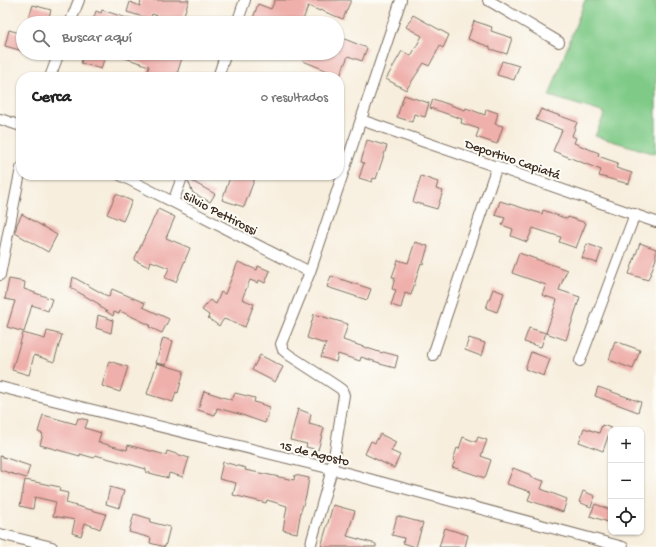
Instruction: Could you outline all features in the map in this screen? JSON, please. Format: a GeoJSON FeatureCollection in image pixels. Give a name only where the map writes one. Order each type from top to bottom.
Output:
{"type":"FeatureCollection","features":[{"type":"Feature","properties":{"kind":"street"},"geometry":{"type":"LineString","coordinates":[[73,16],[79,0]]}},
{"type":"Feature","properties":{"kind":"street"},"geometry":{"type":"LineString","coordinates":[[239,16],[245,0]]}},
{"type":"Feature","properties":{"kind":"street"},"geometry":{"type":"LineString","coordinates":[[344,171],[401,0]]}},
{"type":"Feature","properties":{"kind":"street"},"geometry":{"type":"LineString","coordinates":[[488,0],[559,42]]}},
{"type":"Feature","properties":{"kind":"street"},"geometry":{"type":"LineString","coordinates":[[52,72],[56,60]]}},
{"type":"Feature","properties":{"kind":"street"},"geometry":{"type":"LineString","coordinates":[[220,72],[224,60]]}},
{"type":"Feature","properties":{"kind":"street"},"geometry":{"type":"LineString","coordinates":[[0,119],[16,124]]}},
{"type":"Feature","properties":{"kind":"street","name":"Deportivo Capiatá"},"geometry":{"type":"LineString","coordinates":[[361,120],[656,222]]}},
{"type":"Feature","properties":{"kind":"street"},"geometry":{"type":"LineString","coordinates":[[433,354],[497,166]]}},
{"type":"Feature","properties":{"kind":"street"},"geometry":{"type":"LineString","coordinates":[[0,276],[19,180]]}},
{"type":"Feature","properties":{"kind":"street","name":"Silvio Pettirossi"},"geometry":{"type":"LineString","coordinates":[[130,180],[310,272]]}},
{"type":"Feature","properties":{"kind":"street"},"geometry":{"type":"LineString","coordinates":[[173,202],[181,180]]}},
{"type":"Feature","properties":{"kind":"street"},"geometry":{"type":"LineString","coordinates":[[310,547],[332,469],[344,395],[342,390],[338,387],[289,355],[283,350],[281,344],[310,272],[341,180]]}},
{"type":"Feature","properties":{"kind":"street"},"geometry":{"type":"LineString","coordinates":[[580,361],[634,214]]}},
{"type":"Feature","properties":{"kind":"street","name":"15 de Agosto"},"geometry":{"type":"LineString","coordinates":[[0,387],[332,469],[623,547]]}},
{"type":"Feature","properties":{"kind":"street"},"geometry":{"type":"LineString","coordinates":[[0,534],[52,547]]}},
{"type":"Feature","properties":{"kind":"green space"},"geometry":{"type":"Polygon","coordinates":[[[585,0],[656,0],[656,154],[595,136],[605,113],[549,96],[585,0]]]}},
{"type":"Feature","properties":{"kind":"building"},"geometry":{"type":"Polygon","coordinates":[[[141,0],[189,0],[183,16],[158,16],[152,14],[151,16],[140,16],[127,12],[130,2],[140,6],[141,0]]]}},
{"type":"Feature","properties":{"kind":"building"},"geometry":{"type":"Polygon","coordinates":[[[275,0],[351,0],[344,17],[335,16],[308,6],[304,16],[254,16],[258,4],[271,9],[275,0]]]}},
{"type":"Feature","properties":{"kind":"building"},"geometry":{"type":"Polygon","coordinates":[[[33,5],[51,10],[49,16],[29,16],[33,5]]]}},
{"type":"Feature","properties":{"kind":"building"},"geometry":{"type":"Polygon","coordinates":[[[102,10],[121,16],[94,16],[96,11],[101,13],[102,10]]]}},
{"type":"Feature","properties":{"kind":"building"},"geometry":{"type":"Polygon","coordinates":[[[413,15],[449,35],[443,48],[440,46],[429,66],[424,63],[406,90],[386,79],[402,51],[411,56],[422,36],[406,27],[413,15]]]}},
{"type":"Feature","properties":{"kind":"building"},"geometry":{"type":"Polygon","coordinates":[[[474,21],[492,27],[491,31],[512,38],[507,54],[490,49],[490,47],[468,39],[474,21]]]}},
{"type":"Feature","properties":{"kind":"building"},"geometry":{"type":"Polygon","coordinates":[[[9,30],[16,32],[16,49],[5,46],[9,30]]]}},
{"type":"Feature","properties":{"kind":"building"},"geometry":{"type":"Polygon","coordinates":[[[344,39],[367,48],[362,61],[348,56],[342,72],[330,72],[303,61],[344,60],[344,39]]]}},
{"type":"Feature","properties":{"kind":"building"},"geometry":{"type":"Polygon","coordinates":[[[82,60],[104,60],[101,69],[81,63],[82,60]]]}},
{"type":"Feature","properties":{"kind":"building"},"geometry":{"type":"Polygon","coordinates":[[[131,60],[181,60],[178,72],[147,72],[149,66],[131,60]]]}},
{"type":"Feature","properties":{"kind":"building"},"geometry":{"type":"Polygon","coordinates":[[[502,61],[519,66],[514,80],[497,75],[502,61]]]}},
{"type":"Feature","properties":{"kind":"building"},"geometry":{"type":"Polygon","coordinates":[[[404,95],[429,103],[425,117],[414,114],[412,122],[397,117],[404,95]]]}},
{"type":"Feature","properties":{"kind":"building"},"geometry":{"type":"Polygon","coordinates":[[[433,99],[485,115],[486,109],[498,113],[495,124],[503,126],[497,144],[476,137],[479,129],[461,123],[462,119],[430,108],[433,99]]]}},
{"type":"Feature","properties":{"kind":"building"},"geometry":{"type":"Polygon","coordinates":[[[541,109],[577,122],[572,136],[576,138],[574,143],[599,153],[598,156],[618,163],[616,168],[632,173],[629,184],[599,176],[601,170],[553,151],[562,130],[536,120],[541,109]]]}},
{"type":"Feature","properties":{"kind":"building"},"geometry":{"type":"Polygon","coordinates":[[[367,140],[387,146],[376,179],[373,178],[372,182],[359,178],[364,163],[361,162],[367,140]]]}},
{"type":"Feature","properties":{"kind":"building"},"geometry":{"type":"Polygon","coordinates":[[[421,176],[438,182],[436,189],[443,191],[437,209],[413,202],[421,176]]]}},
{"type":"Feature","properties":{"kind":"building"},"geometry":{"type":"Polygon","coordinates":[[[190,180],[215,194],[210,202],[193,193],[188,181],[190,180]]]}},
{"type":"Feature","properties":{"kind":"building"},"geometry":{"type":"Polygon","coordinates":[[[229,180],[254,180],[244,207],[222,200],[229,180]]]}},
{"type":"Feature","properties":{"kind":"building"},"geometry":{"type":"Polygon","coordinates":[[[116,194],[132,201],[123,221],[107,214],[116,194]]]}},
{"type":"Feature","properties":{"kind":"building"},"geometry":{"type":"Polygon","coordinates":[[[500,201],[542,214],[543,210],[567,219],[568,217],[586,223],[576,248],[559,242],[561,237],[533,228],[527,242],[511,236],[513,229],[502,225],[505,218],[495,215],[500,201]]]}},
{"type":"Feature","properties":{"kind":"building"},"geometry":{"type":"Polygon","coordinates":[[[158,209],[175,217],[166,238],[190,248],[176,282],[165,278],[169,268],[151,261],[149,267],[134,260],[158,209]]]}},
{"type":"Feature","properties":{"kind":"building"},"geometry":{"type":"Polygon","coordinates":[[[22,214],[57,235],[48,252],[15,233],[17,224],[22,214]]]}},
{"type":"Feature","properties":{"kind":"building"},"geometry":{"type":"Polygon","coordinates":[[[415,242],[428,246],[411,295],[405,293],[401,308],[391,305],[396,290],[392,289],[395,278],[392,277],[398,260],[408,263],[415,242]]]}},
{"type":"Feature","properties":{"kind":"building"},"geometry":{"type":"Polygon","coordinates":[[[640,243],[656,249],[656,259],[648,280],[629,274],[640,243]]]}},
{"type":"Feature","properties":{"kind":"building"},"geometry":{"type":"Polygon","coordinates":[[[587,244],[602,249],[597,263],[582,258],[587,244]]]}},
{"type":"Feature","properties":{"kind":"building"},"geometry":{"type":"Polygon","coordinates":[[[519,253],[567,270],[559,290],[580,297],[566,340],[546,333],[557,300],[542,295],[546,285],[512,273],[519,253]]]}},
{"type":"Feature","properties":{"kind":"building"},"geometry":{"type":"Polygon","coordinates":[[[238,262],[257,270],[258,266],[270,271],[265,283],[259,280],[258,283],[250,280],[242,299],[254,304],[245,327],[224,319],[219,326],[208,318],[209,315],[202,310],[210,300],[216,304],[221,292],[225,294],[238,262]]]}},
{"type":"Feature","properties":{"kind":"building"},"geometry":{"type":"Polygon","coordinates":[[[331,276],[371,289],[367,300],[327,287],[331,276]]]}},
{"type":"Feature","properties":{"kind":"building"},"geometry":{"type":"Polygon","coordinates":[[[73,277],[109,297],[112,289],[145,303],[143,307],[169,319],[162,333],[149,327],[150,325],[120,311],[119,314],[114,312],[113,316],[100,307],[99,304],[71,288],[73,277]]]}},
{"type":"Feature","properties":{"kind":"building"},"geometry":{"type":"Polygon","coordinates":[[[9,279],[25,282],[24,289],[52,299],[48,311],[32,305],[24,332],[7,327],[15,301],[5,299],[9,279]]]}},
{"type":"Feature","properties":{"kind":"building"},"geometry":{"type":"Polygon","coordinates":[[[493,289],[504,293],[497,312],[486,308],[493,289]]]}},
{"type":"Feature","properties":{"kind":"building"},"geometry":{"type":"Polygon","coordinates":[[[314,314],[348,324],[343,340],[382,353],[398,356],[395,368],[361,357],[360,361],[338,354],[336,362],[321,357],[326,343],[307,338],[314,314]]]}},
{"type":"Feature","properties":{"kind":"building"},"geometry":{"type":"Polygon","coordinates":[[[98,315],[113,320],[111,333],[96,328],[98,315]]]}},
{"type":"Feature","properties":{"kind":"building"},"geometry":{"type":"Polygon","coordinates":[[[529,328],[546,333],[541,347],[524,342],[529,328]]]}},
{"type":"Feature","properties":{"kind":"building"},"geometry":{"type":"Polygon","coordinates":[[[47,331],[62,335],[54,362],[34,355],[29,375],[12,370],[23,333],[45,339],[47,331]]]}},
{"type":"Feature","properties":{"kind":"building"},"geometry":{"type":"Polygon","coordinates":[[[163,338],[173,341],[166,365],[156,363],[163,338]]]}},
{"type":"Feature","properties":{"kind":"building"},"geometry":{"type":"Polygon","coordinates":[[[469,338],[485,343],[481,356],[465,350],[469,338]]]}},
{"type":"Feature","properties":{"kind":"building"},"geometry":{"type":"Polygon","coordinates":[[[615,341],[640,350],[633,369],[609,360],[615,341]]]}},
{"type":"Feature","properties":{"kind":"building"},"geometry":{"type":"Polygon","coordinates":[[[531,352],[550,359],[544,376],[525,369],[531,352]]]}},
{"type":"Feature","properties":{"kind":"building"},"geometry":{"type":"Polygon","coordinates":[[[260,355],[283,367],[275,382],[252,370],[260,355]]]}},
{"type":"Feature","properties":{"kind":"building"},"geometry":{"type":"Polygon","coordinates":[[[109,361],[128,367],[120,392],[102,386],[109,361]]]}},
{"type":"Feature","properties":{"kind":"building"},"geometry":{"type":"Polygon","coordinates":[[[157,363],[184,371],[178,393],[176,392],[173,402],[147,394],[157,363]]]}},
{"type":"Feature","properties":{"kind":"building"},"geometry":{"type":"Polygon","coordinates":[[[598,387],[641,402],[638,412],[595,396],[598,387]]]}},
{"type":"Feature","properties":{"kind":"building"},"geometry":{"type":"Polygon","coordinates":[[[204,391],[232,400],[235,393],[255,398],[254,402],[270,407],[265,423],[217,408],[215,415],[198,410],[204,391]]]}},
{"type":"Feature","properties":{"kind":"building"},"geometry":{"type":"Polygon","coordinates":[[[298,409],[311,414],[309,424],[324,428],[318,450],[306,447],[307,444],[290,440],[298,409]]]}},
{"type":"Feature","properties":{"kind":"building"},"geometry":{"type":"Polygon","coordinates":[[[43,415],[76,424],[78,418],[88,420],[85,428],[101,433],[98,442],[127,450],[128,445],[166,455],[167,451],[189,458],[183,477],[169,473],[168,478],[146,472],[146,469],[95,455],[94,458],[80,454],[80,456],[40,445],[43,434],[38,432],[43,415]]]}},
{"type":"Feature","properties":{"kind":"building"},"geometry":{"type":"Polygon","coordinates":[[[602,425],[608,427],[608,437],[603,451],[579,442],[584,428],[599,433],[602,425]]]}},
{"type":"Feature","properties":{"kind":"building"},"geometry":{"type":"Polygon","coordinates":[[[380,434],[396,442],[391,451],[400,455],[394,468],[365,454],[371,441],[375,443],[380,434]]]}},
{"type":"Feature","properties":{"kind":"building"},"geometry":{"type":"Polygon","coordinates":[[[463,437],[476,442],[478,437],[487,440],[481,456],[491,460],[485,478],[452,467],[455,462],[453,460],[457,448],[459,449],[463,437]]]}},
{"type":"Feature","properties":{"kind":"building"},"geometry":{"type":"Polygon","coordinates":[[[0,456],[30,466],[26,478],[0,470],[0,456]]]}},
{"type":"Feature","properties":{"kind":"building"},"geometry":{"type":"Polygon","coordinates":[[[223,462],[246,468],[245,470],[294,480],[295,475],[309,478],[297,533],[283,530],[287,506],[267,500],[266,503],[233,495],[236,483],[219,479],[223,462]]]}},
{"type":"Feature","properties":{"kind":"building"},"geometry":{"type":"Polygon","coordinates":[[[513,468],[531,475],[530,477],[544,481],[541,489],[567,499],[563,512],[528,500],[531,492],[507,484],[513,468]]]}},
{"type":"Feature","properties":{"kind":"building"},"geometry":{"type":"Polygon","coordinates":[[[25,480],[60,487],[59,491],[68,493],[66,503],[106,514],[100,529],[85,523],[81,536],[72,533],[75,520],[53,516],[56,502],[35,497],[33,509],[20,506],[25,480]]]}},
{"type":"Feature","properties":{"kind":"building"},"geometry":{"type":"Polygon","coordinates":[[[110,487],[124,491],[119,508],[106,504],[110,487]]]}},
{"type":"Feature","properties":{"kind":"building"},"geometry":{"type":"Polygon","coordinates":[[[583,491],[595,496],[591,507],[579,502],[583,491]]]}},
{"type":"Feature","properties":{"kind":"building"},"geometry":{"type":"Polygon","coordinates":[[[595,504],[608,509],[608,522],[590,516],[595,504]]]}},
{"type":"Feature","properties":{"kind":"building"},"geometry":{"type":"Polygon","coordinates":[[[333,505],[355,511],[347,536],[376,544],[376,547],[321,547],[333,505]]]}},
{"type":"Feature","properties":{"kind":"building"},"geometry":{"type":"Polygon","coordinates":[[[134,514],[151,519],[150,522],[170,527],[165,547],[150,543],[151,538],[129,532],[134,514]]]}},
{"type":"Feature","properties":{"kind":"building"},"geometry":{"type":"Polygon","coordinates":[[[397,516],[423,523],[416,547],[403,543],[404,538],[392,535],[397,516]]]}},
{"type":"Feature","properties":{"kind":"building"},"geometry":{"type":"Polygon","coordinates":[[[445,528],[468,535],[465,547],[439,547],[445,528]]]}}]}
